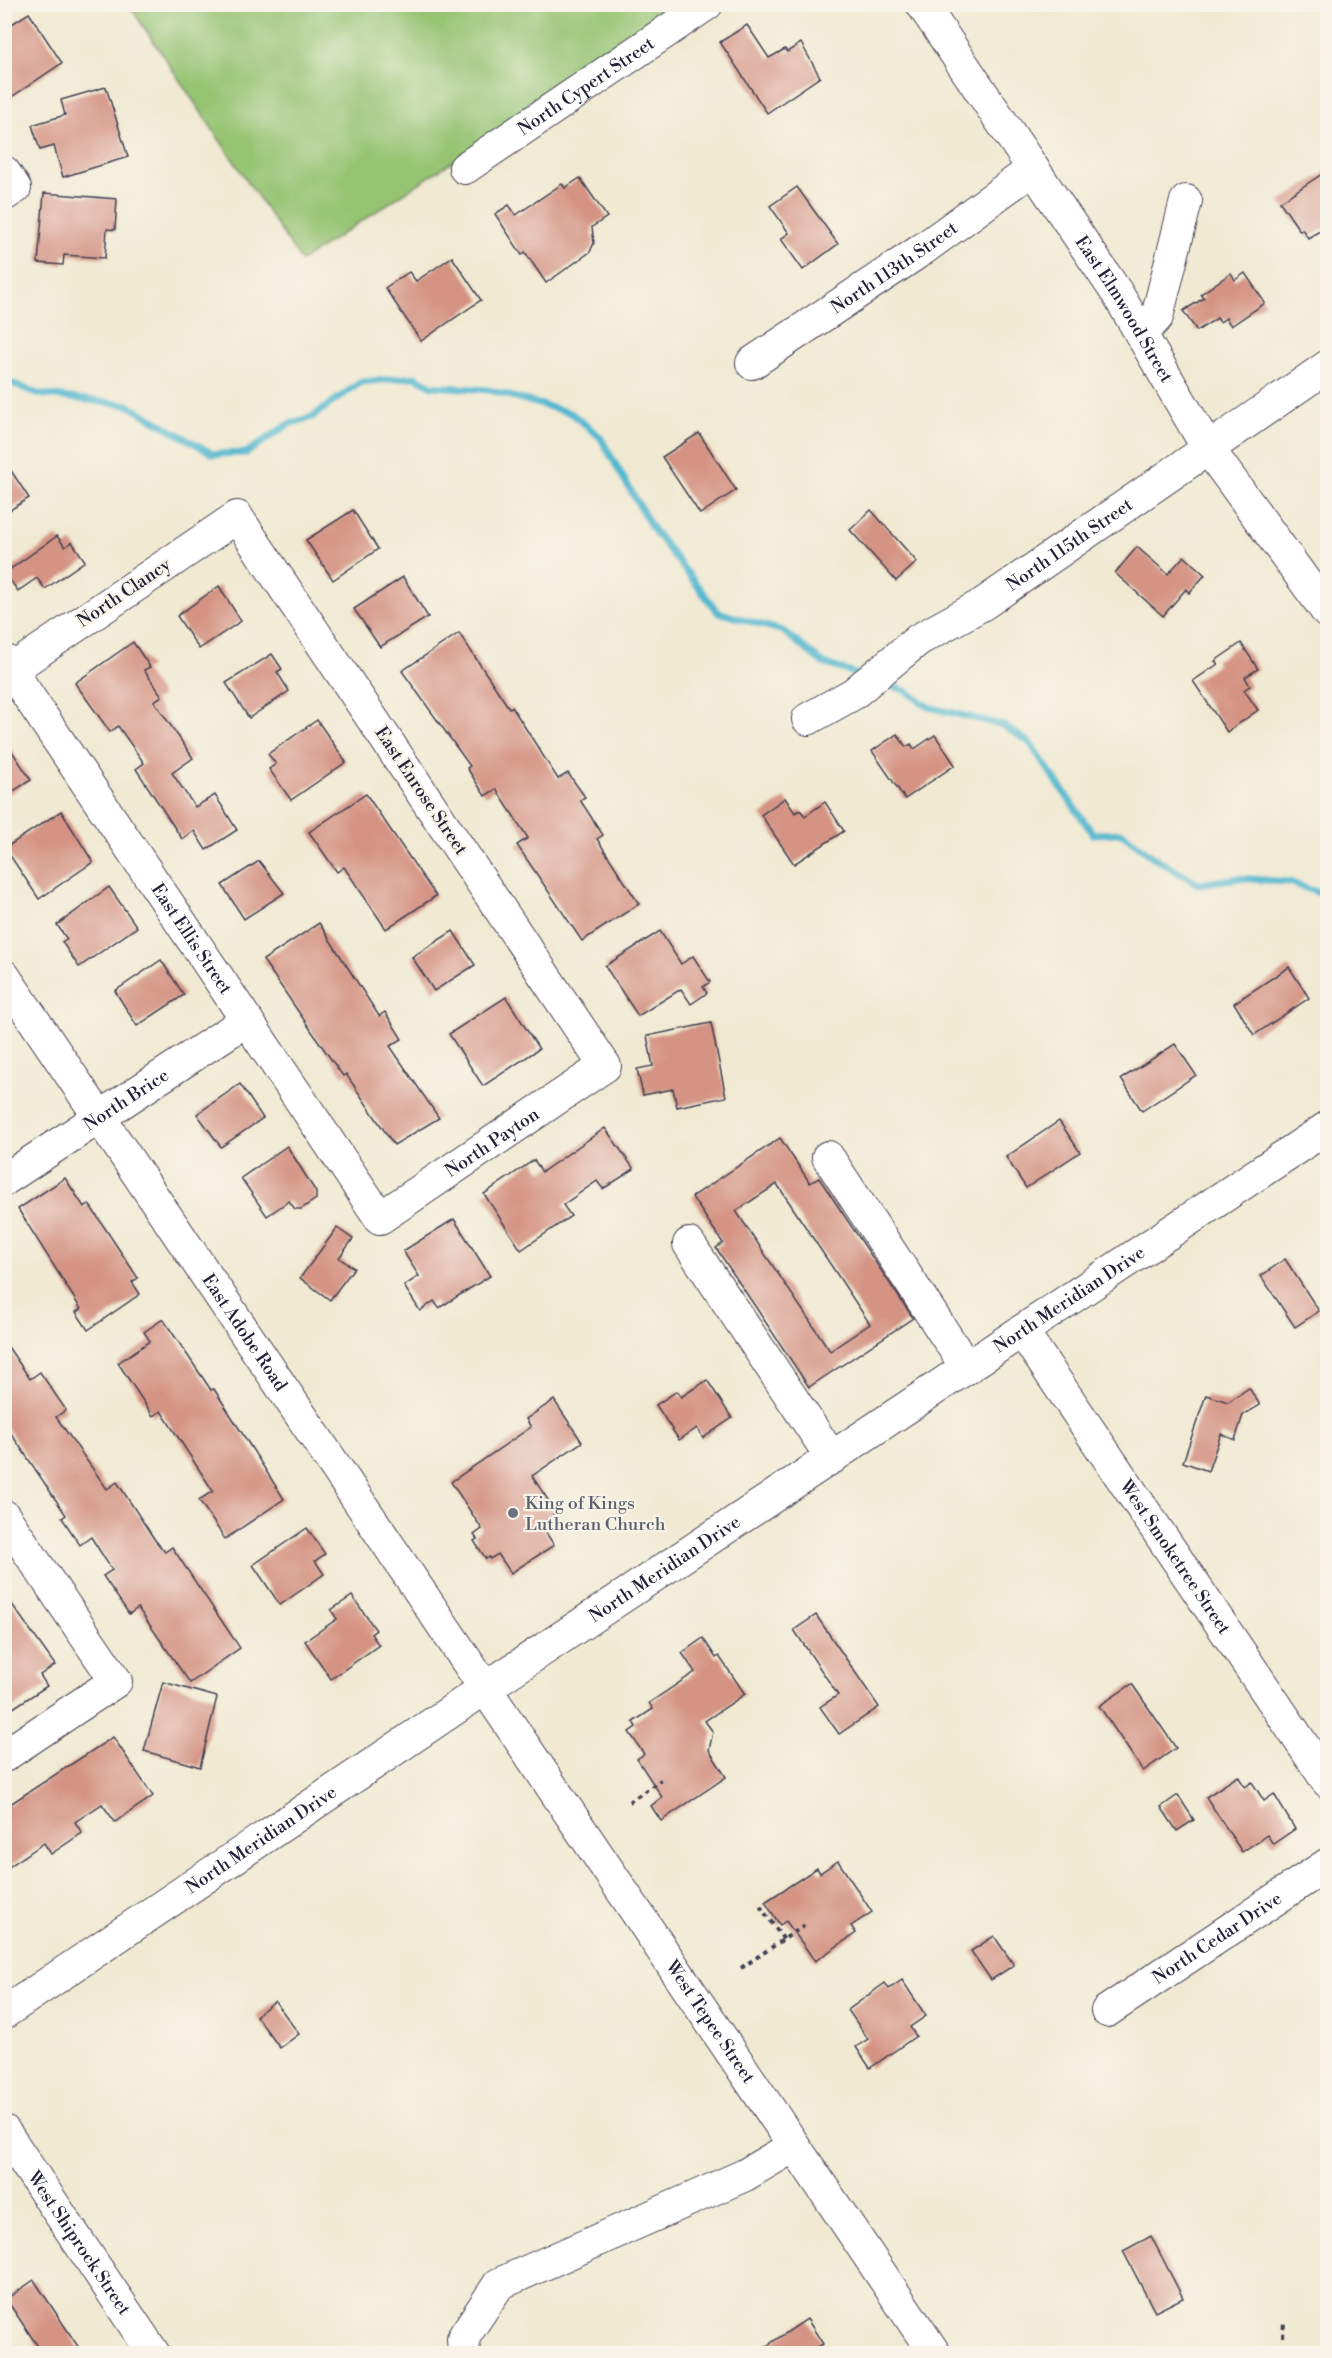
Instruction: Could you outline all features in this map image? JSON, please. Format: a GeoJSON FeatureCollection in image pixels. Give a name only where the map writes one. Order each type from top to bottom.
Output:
{"type":"FeatureCollection","features":[{"type":"Feature","properties":{"kind":"street","name":"North Cypert Street"},"geometry":{"type":"LineString","coordinates":[[465,168],[707,4]]}},
{"type":"Feature","properties":{"kind":"street","name":"East Elmwood Street"},"geometry":{"type":"LineString","coordinates":[[922,4],[1117,293],[1207,447],[1328,613]]}},
{"type":"Feature","properties":{"kind":"street","name":"North 113th Street"},"geometry":{"type":"LineString","coordinates":[[752,363],[923,249],[1033,169]]}},
{"type":"Feature","properties":{"kind":"street"},"geometry":{"type":"LineString","coordinates":[[1141,334],[1157,317],[1186,201]]}},
{"type":"Feature","properties":{"kind":"street","name":"North 115th Street"},"geometry":{"type":"LineString","coordinates":[[808,718],[853,694],[918,640],[984,604],[1207,447],[1328,366]]}},
{"type":"Feature","properties":{"kind":"street","name":"North Clancy"},"geometry":{"type":"LineString","coordinates":[[8,665],[237,517]]}},
{"type":"Feature","properties":{"kind":"street","name":"East Enrose Street"},"geometry":{"type":"LineString","coordinates":[[237,517],[605,1066]]}},
{"type":"Feature","properties":{"kind":"street","name":"East Ellis Street"},"geometry":{"type":"LineString","coordinates":[[8,665],[380,1218]]}},
{"type":"Feature","properties":{"kind":"street","name":"East Adobe Road"},"geometry":{"type":"LineString","coordinates":[[4,976],[484,1689]]}},
{"type":"Feature","properties":{"kind":"street","name":"North Brice"},"geometry":{"type":"LineString","coordinates":[[4,1180],[247,1020]]}},
{"type":"Feature","properties":{"kind":"street","name":"North Payton"},"geometry":{"type":"LineString","coordinates":[[380,1218],[605,1066]]}},
{"type":"Feature","properties":{"kind":"street","name":"North Meridian Drive"},"geometry":{"type":"LineString","coordinates":[[4,2013],[484,1689],[1328,1127]]}},
{"type":"Feature","properties":{"kind":"street"},"geometry":{"type":"LineString","coordinates":[[828,1157],[967,1368]]}},
{"type":"Feature","properties":{"kind":"street"},"geometry":{"type":"LineString","coordinates":[[689,1244],[832,1458]]}},
{"type":"Feature","properties":{"kind":"street","name":"West Smoketree Street"},"geometry":{"type":"LineString","coordinates":[[1022,1331],[1328,1782]]}},
{"type":"Feature","properties":{"kind":"street"},"geometry":{"type":"LineString","coordinates":[[4,1516],[116,1681],[4,1755]]}},
{"type":"Feature","properties":{"kind":"street","name":"West Tepee Street"},"geometry":{"type":"LineString","coordinates":[[484,1689],[934,2354]]}},
{"type":"Feature","properties":{"kind":"street","name":"North Cedar Drive"},"geometry":{"type":"LineString","coordinates":[[1107,2011],[1328,1864]]}},
{"type":"Feature","properties":{"kind":"street","name":"West Shiprock Street"},"geometry":{"type":"LineString","coordinates":[[4,2131],[154,2354]]}},
{"type":"Feature","properties":{"kind":"street"},"geometry":{"type":"LineString","coordinates":[[464,2354],[463,2338],[499,2284],[745,2175],[794,2146]]}},
{"type":"Feature","properties":{"kind":"path"},"geometry":{"type":"LineString","coordinates":[[628,1802],[662,1780]]}},
{"type":"Feature","properties":{"kind":"path"},"geometry":{"type":"LineString","coordinates":[[760,1906],[784,1940]]}},
{"type":"Feature","properties":{"kind":"path"},"geometry":{"type":"LineString","coordinates":[[741,1968],[808,1923]]}},
{"type":"Feature","properties":{"kind":"path"},"geometry":{"type":"LineString","coordinates":[[1283,2337],[1284,2322]]}},
{"type":"Feature","properties":{"kind":"green space"},"geometry":{"type":"Polygon","coordinates":[[[129,5],[690,5],[301,261],[129,5]]]}},
{"type":"Feature","properties":{"kind":"building"},"geometry":{"type":"Polygon","coordinates":[[[29,13],[62,63],[4,102],[4,29],[29,13]]]}},
{"type":"Feature","properties":{"kind":"building"},"geometry":{"type":"Polygon","coordinates":[[[747,25],[769,58],[785,49],[787,52],[801,43],[820,77],[767,113],[720,42],[747,25]]]}},
{"type":"Feature","properties":{"kind":"building"},"geometry":{"type":"Polygon","coordinates":[[[106,87],[128,157],[63,177],[54,146],[40,150],[32,125],[65,115],[61,100],[106,87]]]}},
{"type":"Feature","properties":{"kind":"building"},"geometry":{"type":"Polygon","coordinates":[[[1328,170],[1328,226],[1308,238],[1302,229],[1300,231],[1280,202],[1328,170]]]}},
{"type":"Feature","properties":{"kind":"building"},"geometry":{"type":"Polygon","coordinates":[[[580,178],[607,217],[592,227],[594,243],[590,252],[546,283],[525,252],[522,255],[495,214],[509,205],[516,215],[562,184],[565,188],[580,178]]]}},
{"type":"Feature","properties":{"kind":"building"},"geometry":{"type":"Polygon","coordinates":[[[797,187],[838,244],[803,270],[781,239],[789,233],[770,206],[797,187]]]}},
{"type":"Feature","properties":{"kind":"building"},"geometry":{"type":"Polygon","coordinates":[[[44,193],[117,199],[115,230],[107,229],[105,258],[64,255],[63,265],[38,263],[44,193]]]}},
{"type":"Feature","properties":{"kind":"building"},"geometry":{"type":"Polygon","coordinates":[[[452,257],[481,300],[421,341],[385,288],[409,272],[416,281],[452,257]]]}},
{"type":"Feature","properties":{"kind":"building"},"geometry":{"type":"Polygon","coordinates":[[[1231,273],[1235,280],[1245,273],[1265,303],[1231,326],[1226,318],[1220,322],[1217,318],[1197,331],[1183,311],[1204,298],[1201,294],[1231,273]]]}},
{"type":"Feature","properties":{"kind":"building"},"geometry":{"type":"Polygon","coordinates":[[[699,433],[736,490],[700,514],[662,457],[699,433]]]}},
{"type":"Feature","properties":{"kind":"building"},"geometry":{"type":"Polygon","coordinates":[[[4,460],[29,498],[4,514],[4,460]]]}},
{"type":"Feature","properties":{"kind":"building"},"geometry":{"type":"Polygon","coordinates":[[[353,510],[378,549],[333,580],[306,540],[353,510]]]}},
{"type":"Feature","properties":{"kind":"building"},"geometry":{"type":"Polygon","coordinates":[[[871,510],[917,562],[896,581],[850,530],[871,510]]]}},
{"type":"Feature","properties":{"kind":"building"},"geometry":{"type":"Polygon","coordinates":[[[57,536],[65,547],[72,542],[85,561],[45,589],[37,578],[18,591],[5,573],[57,536]]]}},
{"type":"Feature","properties":{"kind":"building"},"geometry":{"type":"Polygon","coordinates":[[[1137,547],[1168,574],[1184,556],[1205,575],[1189,593],[1186,589],[1163,616],[1115,573],[1137,547]]]}},
{"type":"Feature","properties":{"kind":"building"},"geometry":{"type":"Polygon","coordinates":[[[403,577],[428,617],[380,647],[354,609],[403,577]]]}},
{"type":"Feature","properties":{"kind":"building"},"geometry":{"type":"Polygon","coordinates":[[[219,586],[241,621],[199,649],[177,616],[219,586]]]}},
{"type":"Feature","properties":{"kind":"building"},"geometry":{"type":"Polygon","coordinates":[[[459,633],[509,708],[512,707],[558,779],[568,773],[585,797],[580,800],[603,835],[597,839],[639,904],[582,941],[517,845],[528,838],[496,789],[485,796],[467,768],[470,766],[402,671],[459,633]]]}},
{"type":"Feature","properties":{"kind":"building"},"geometry":{"type":"Polygon","coordinates":[[[133,642],[150,667],[144,670],[162,696],[154,701],[193,758],[172,773],[195,807],[215,795],[237,830],[206,850],[194,831],[182,839],[136,769],[144,763],[118,726],[110,732],[75,683],[133,642]]]}},
{"type":"Feature","properties":{"kind":"building"},"geometry":{"type":"Polygon","coordinates":[[[1241,643],[1258,669],[1245,677],[1250,686],[1244,690],[1258,710],[1227,732],[1193,681],[1218,664],[1215,661],[1241,643]]]}},
{"type":"Feature","properties":{"kind":"building"},"geometry":{"type":"Polygon","coordinates":[[[272,654],[282,669],[277,672],[289,691],[249,718],[226,683],[272,654]]]}},
{"type":"Feature","properties":{"kind":"building"},"geometry":{"type":"Polygon","coordinates":[[[317,720],[346,762],[291,800],[269,769],[276,764],[268,754],[317,720]]]}},
{"type":"Feature","properties":{"kind":"building"},"geometry":{"type":"Polygon","coordinates":[[[897,734],[906,747],[911,744],[914,749],[935,735],[955,765],[905,799],[872,751],[897,734]]]}},
{"type":"Feature","properties":{"kind":"building"},"geometry":{"type":"Polygon","coordinates":[[[4,739],[31,780],[4,797],[4,739]]]}},
{"type":"Feature","properties":{"kind":"building"},"geometry":{"type":"Polygon","coordinates":[[[366,794],[436,896],[386,929],[344,867],[337,872],[309,832],[366,794]]]}},
{"type":"Feature","properties":{"kind":"building"},"geometry":{"type":"Polygon","coordinates":[[[785,798],[795,813],[800,810],[805,816],[825,802],[844,831],[794,864],[761,815],[785,798]]]}},
{"type":"Feature","properties":{"kind":"building"},"geometry":{"type":"Polygon","coordinates":[[[61,811],[93,862],[39,899],[5,848],[61,811]]]}},
{"type":"Feature","properties":{"kind":"building"},"geometry":{"type":"Polygon","coordinates":[[[259,861],[284,893],[244,919],[222,885],[259,861]]]}},
{"type":"Feature","properties":{"kind":"building"},"geometry":{"type":"Polygon","coordinates":[[[109,887],[137,927],[79,967],[62,942],[67,939],[57,925],[109,887]]]}},
{"type":"Feature","properties":{"kind":"building"},"geometry":{"type":"Polygon","coordinates":[[[319,923],[379,1016],[385,1012],[402,1039],[390,1046],[439,1118],[394,1145],[346,1074],[343,1076],[263,960],[319,923]]]}},
{"type":"Feature","properties":{"kind":"building"},"geometry":{"type":"Polygon","coordinates":[[[453,931],[475,965],[434,991],[412,957],[453,931]]]}},
{"type":"Feature","properties":{"kind":"building"},"geometry":{"type":"Polygon","coordinates":[[[660,931],[681,964],[693,956],[710,982],[703,987],[707,993],[691,1004],[681,989],[638,1016],[605,966],[660,931]]]}},
{"type":"Feature","properties":{"kind":"building"},"geometry":{"type":"Polygon","coordinates":[[[161,960],[184,995],[137,1026],[115,991],[161,960]]]}},
{"type":"Feature","properties":{"kind":"building"},"geometry":{"type":"Polygon","coordinates":[[[1289,967],[1309,998],[1254,1035],[1234,1003],[1289,967]]]}},
{"type":"Feature","properties":{"kind":"building"},"geometry":{"type":"Polygon","coordinates":[[[506,997],[539,1049],[483,1086],[449,1034],[506,997]]]}},
{"type":"Feature","properties":{"kind":"building"},"geometry":{"type":"Polygon","coordinates":[[[711,1023],[726,1097],[677,1107],[673,1089],[643,1095],[637,1069],[653,1066],[647,1036],[711,1023]]]}},
{"type":"Feature","properties":{"kind":"building"},"geometry":{"type":"Polygon","coordinates":[[[1175,1044],[1196,1075],[1142,1111],[1121,1079],[1175,1044]]]}},
{"type":"Feature","properties":{"kind":"building"},"geometry":{"type":"Polygon","coordinates":[[[240,1084],[263,1118],[221,1147],[197,1114],[240,1084]]]}},
{"type":"Feature","properties":{"kind":"building"},"geometry":{"type":"Polygon","coordinates":[[[1059,1121],[1080,1152],[1026,1188],[1006,1157],[1059,1121]]]}},
{"type":"Feature","properties":{"kind":"building"},"geometry":{"type":"Polygon","coordinates":[[[605,1128],[634,1169],[603,1189],[597,1181],[563,1205],[571,1216],[521,1250],[484,1194],[534,1160],[542,1172],[605,1128]]]}},
{"type":"Feature","properties":{"kind":"building"},"geometry":{"type":"Polygon","coordinates":[[[780,1138],[810,1183],[819,1178],[913,1318],[809,1387],[716,1248],[723,1243],[692,1197],[780,1138]],[[777,1184],[736,1211],[830,1351],[870,1324],[777,1184]]]}},
{"type":"Feature","properties":{"kind":"building"},"geometry":{"type":"Polygon","coordinates":[[[287,1146],[316,1192],[316,1199],[301,1209],[295,1209],[289,1201],[267,1216],[241,1178],[287,1146]]]}},
{"type":"Feature","properties":{"kind":"building"},"geometry":{"type":"Polygon","coordinates":[[[65,1178],[84,1207],[89,1204],[138,1278],[132,1282],[140,1294],[88,1330],[76,1312],[81,1309],[18,1209],[65,1178]]]}},
{"type":"Feature","properties":{"kind":"building"},"geometry":{"type":"Polygon","coordinates":[[[454,1219],[490,1276],[439,1308],[434,1301],[420,1311],[404,1286],[419,1276],[403,1251],[454,1219]]]}},
{"type":"Feature","properties":{"kind":"building"},"geometry":{"type":"Polygon","coordinates":[[[337,1228],[353,1239],[339,1258],[354,1268],[330,1300],[300,1278],[337,1228]]]}},
{"type":"Feature","properties":{"kind":"building"},"geometry":{"type":"Polygon","coordinates":[[[1285,1259],[1319,1311],[1295,1327],[1261,1276],[1285,1259]]]}},
{"type":"Feature","properties":{"kind":"building"},"geometry":{"type":"Polygon","coordinates":[[[163,1319],[211,1390],[214,1389],[284,1499],[225,1539],[199,1500],[213,1491],[161,1411],[153,1416],[118,1363],[150,1341],[144,1332],[163,1319]]]}},
{"type":"Feature","properties":{"kind":"building"},"geometry":{"type":"Polygon","coordinates":[[[4,1341],[30,1379],[40,1372],[66,1410],[56,1417],[107,1489],[117,1482],[165,1552],[172,1547],[240,1648],[190,1683],[138,1608],[129,1614],[103,1576],[112,1570],[91,1537],[80,1545],[62,1518],[66,1515],[4,1423],[4,1341]]]}},
{"type":"Feature","properties":{"kind":"building"},"geometry":{"type":"Polygon","coordinates":[[[707,1380],[732,1418],[703,1438],[697,1428],[679,1440],[656,1405],[677,1391],[681,1397],[707,1380]]]}},
{"type":"Feature","properties":{"kind":"building"},"geometry":{"type":"Polygon","coordinates":[[[1249,1388],[1260,1405],[1243,1415],[1235,1440],[1221,1434],[1208,1471],[1183,1462],[1206,1395],[1228,1402],[1249,1388]]]}},
{"type":"Feature","properties":{"kind":"building","name":"King of Kings Lutheran Church"},"geometry":{"type":"Polygon","coordinates":[[[554,1400],[582,1442],[532,1476],[556,1512],[553,1514],[555,1516],[541,1525],[554,1545],[511,1573],[498,1554],[486,1559],[474,1541],[477,1539],[474,1535],[482,1529],[451,1482],[531,1427],[526,1419],[554,1400]]]}},
{"type":"Feature","properties":{"kind":"building"},"geometry":{"type":"Polygon","coordinates":[[[307,1528],[325,1554],[315,1561],[324,1574],[280,1605],[253,1565],[307,1528]]]}},
{"type":"Feature","properties":{"kind":"building"},"geometry":{"type":"Polygon","coordinates":[[[4,1593],[55,1665],[40,1675],[47,1686],[4,1714],[4,1593]]]}},
{"type":"Feature","properties":{"kind":"building"},"geometry":{"type":"Polygon","coordinates":[[[352,1596],[376,1630],[371,1634],[379,1645],[331,1679],[305,1641],[337,1619],[331,1610],[352,1596]]]}},
{"type":"Feature","properties":{"kind":"building"},"geometry":{"type":"Polygon","coordinates":[[[816,1615],[879,1707],[839,1734],[820,1707],[838,1695],[794,1630],[816,1615]]]}},
{"type":"Feature","properties":{"kind":"building"},"geometry":{"type":"Polygon","coordinates":[[[703,1638],[716,1658],[719,1656],[745,1694],[705,1721],[713,1732],[709,1750],[726,1777],[661,1821],[651,1806],[662,1797],[637,1759],[644,1754],[629,1732],[636,1727],[633,1722],[653,1709],[649,1703],[695,1672],[682,1653],[703,1638]]]}},
{"type":"Feature","properties":{"kind":"building"},"geometry":{"type":"Polygon","coordinates":[[[163,1682],[217,1697],[200,1767],[144,1751],[163,1682]]]}},
{"type":"Feature","properties":{"kind":"building"},"geometry":{"type":"Polygon","coordinates":[[[1132,1684],[1176,1748],[1143,1771],[1099,1706],[1132,1684]]]}},
{"type":"Feature","properties":{"kind":"building"},"geometry":{"type":"Polygon","coordinates":[[[113,1737],[153,1796],[115,1822],[102,1804],[75,1822],[82,1833],[51,1854],[44,1843],[4,1870],[4,1808],[113,1737]]]}},
{"type":"Feature","properties":{"kind":"building"},"geometry":{"type":"Polygon","coordinates":[[[1238,1776],[1245,1787],[1252,1782],[1264,1801],[1274,1794],[1295,1829],[1273,1844],[1267,1835],[1242,1852],[1206,1797],[1238,1776]]]}},
{"type":"Feature","properties":{"kind":"building"},"geometry":{"type":"Polygon","coordinates":[[[1178,1795],[1194,1820],[1177,1831],[1161,1807],[1178,1795]]]}},
{"type":"Feature","properties":{"kind":"building"},"geometry":{"type":"Polygon","coordinates":[[[838,1861],[872,1912],[851,1926],[856,1933],[815,1961],[786,1921],[780,1925],[765,1902],[817,1868],[820,1873],[838,1861]]]}},
{"type":"Feature","properties":{"kind":"building"},"geometry":{"type":"Polygon","coordinates":[[[994,1936],[1014,1965],[991,1980],[971,1951],[994,1936]]]}},
{"type":"Feature","properties":{"kind":"building"},"geometry":{"type":"Polygon","coordinates":[[[902,1980],[926,2016],[910,2027],[916,2036],[870,2068],[856,2047],[868,2039],[848,2010],[885,1983],[889,1989],[902,1980]]]}},
{"type":"Feature","properties":{"kind":"building"},"geometry":{"type":"Polygon","coordinates":[[[275,2001],[299,2034],[280,2048],[256,2016],[275,2001]]]}},
{"type":"Feature","properties":{"kind":"building"},"geometry":{"type":"Polygon","coordinates":[[[1151,2236],[1183,2298],[1155,2312],[1123,2251],[1151,2236]]]}},
{"type":"Feature","properties":{"kind":"building"},"geometry":{"type":"Polygon","coordinates":[[[34,2280],[83,2354],[43,2354],[6,2299],[34,2280]]]}},
{"type":"Feature","properties":{"kind":"building"},"geometry":{"type":"Polygon","coordinates":[[[807,2319],[823,2344],[807,2354],[754,2354],[807,2319]]]}},
{"type":"Feature","properties":{"kind":"waterway"},"geometry":{"type":"LineString","coordinates":[[4,384],[14,384],[38,394],[128,405],[213,454],[246,453],[289,424],[312,417],[361,382],[415,377],[432,386],[489,390],[571,413],[600,437],[652,528],[718,612],[783,631],[823,663],[862,676]]}},
{"type":"Feature","properties":{"kind":"waterway"},"geometry":{"type":"LineString","coordinates":[[881,682],[906,691],[929,707],[1002,725],[1029,742],[1093,834],[1122,833],[1153,857],[1198,884],[1240,878],[1289,882],[1328,896]]}},
{"type":"Feature","properties":{"kind":"place","name":"King of Kings Lutheran Church"},"geometry":{"type":"Point","coordinates":[513,1513]}}]}
